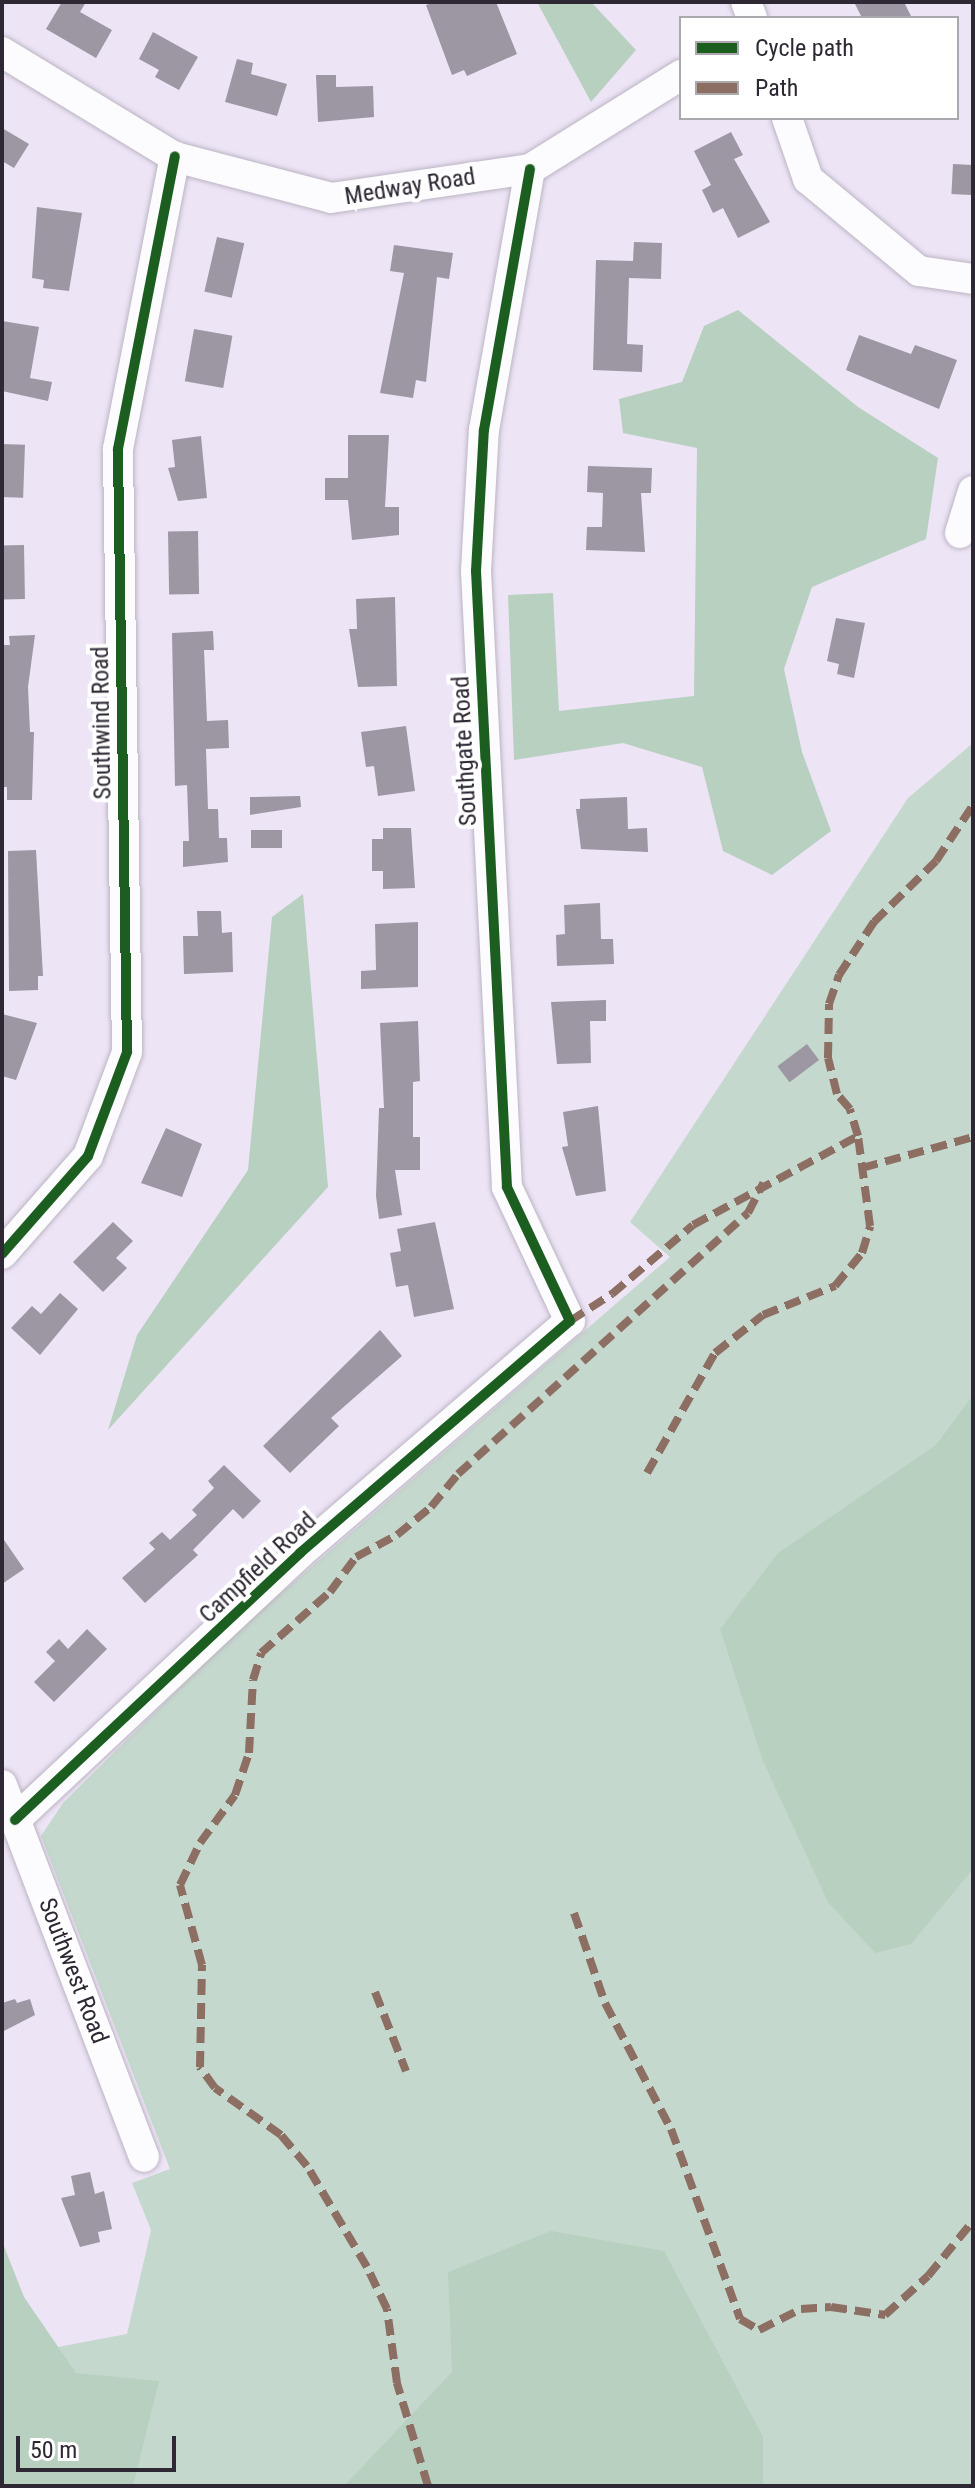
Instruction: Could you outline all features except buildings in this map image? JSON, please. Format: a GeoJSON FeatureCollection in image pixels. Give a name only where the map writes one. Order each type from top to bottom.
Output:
{"type":"FeatureCollection","features":[{"type":"Feature","properties":{"kind":"street","name":"Medway Road"},"geometry":{"type":"LineString","coordinates":[[2,52],[175,157],[331,198],[530,169],[679,76]]}},
{"type":"Feature","properties":{"kind":"street"},"geometry":{"type":"LineString","coordinates":[[788,120],[808,179],[919,271],[973,279]]}},
{"type":"Feature","properties":{"kind":"street","name":"Southwind Road"},"geometry":{"type":"LineString","coordinates":[[2,1254],[88,1156],[127,1052],[118,449],[175,157]]}},
{"type":"Feature","properties":{"kind":"street","name":"Southgate Road"},"geometry":{"type":"LineString","coordinates":[[530,169],[484,430],[476,571],[507,1187],[570,1321]]}},
{"type":"Feature","properties":{"kind":"street"},"geometry":{"type":"LineString","coordinates":[[960,533],[973,491]]}},
{"type":"Feature","properties":{"kind":"street","name":"Campfield Road"},"geometry":{"type":"LineString","coordinates":[[15,1820],[300,1553],[570,1321]]}},
{"type":"Feature","properties":{"kind":"street","name":"Southwest Road"},"geometry":{"type":"LineString","coordinates":[[2,1785],[144,2157]]}},
{"type":"Feature","properties":{"kind":"green space"},"geometry":{"type":"Polygon","coordinates":[[[537,2],[591,2],[636,50],[591,102],[537,2]]]}},
{"type":"Feature","properties":{"kind":"green space"},"geometry":{"type":"Polygon","coordinates":[[[738,310],[858,407],[938,458],[926,539],[812,587],[784,669],[802,752],[831,831],[772,875],[723,851],[702,767],[623,743],[514,760],[508,595],[553,593],[559,711],[694,696],[697,448],[623,433],[619,399],[682,382],[704,326],[738,310]]]}},
{"type":"Feature","properties":{"kind":"green space"},"geometry":{"type":"Polygon","coordinates":[[[973,743],[973,2486],[2,2486],[31,2352],[127,2334],[151,2230],[132,2183],[170,2169],[41,1836],[63,1803],[235,1633],[670,1257],[630,1222],[908,798],[973,743]]]}},
{"type":"Feature","properties":{"kind":"green space"},"geometry":{"type":"Polygon","coordinates":[[[303,894],[328,1187],[108,1430],[137,1335],[248,1170],[272,917],[303,894]]]}},
{"type":"Feature","properties":{"kind":"green space"},"geometry":{"type":"Polygon","coordinates":[[[973,1395],[973,1869],[911,1944],[875,1953],[828,1902],[763,1761],[720,1629],[778,1553],[936,1445],[973,1395]]]}},
{"type":"Feature","properties":{"kind":"green space"},"geometry":{"type":"Polygon","coordinates":[[[551,2231],[664,2251],[763,2437],[763,2486],[344,2486],[452,2372],[448,2272],[551,2231]]]}},
{"type":"Feature","properties":{"kind":"green space"},"geometry":{"type":"Polygon","coordinates":[[[2,2241],[24,2297],[76,2373],[159,2381],[133,2486],[2,2486],[2,2241]]]}},
{"type":"Feature","properties":{"kind":"marked path"},"geometry":{"type":"LineString","coordinates":[[570,1321],[612,1294],[693,1225],[858,1136],[850,1109],[837,1094],[828,1058],[829,1004],[839,975],[874,922],[936,861],[973,805]]}},
{"type":"Feature","properties":{"kind":"marked path"},"geometry":{"type":"LineString","coordinates":[[647,1473],[715,1353],[763,1315],[835,1286],[862,1253],[870,1226],[858,1136]]}},
{"type":"Feature","properties":{"kind":"marked path"},"geometry":{"type":"LineString","coordinates":[[862,1168],[973,1137]]}},
{"type":"Feature","properties":{"kind":"marked path"},"geometry":{"type":"LineString","coordinates":[[428,2486],[397,2383],[387,2309],[367,2267],[307,2166],[281,2135],[215,2088],[200,2067],[202,1965],[180,1885],[200,1843],[235,1795],[249,1753],[253,1680],[261,1653],[330,1592],[356,1557],[397,1535],[431,1507],[458,1474],[748,1213],[763,1183]]}},
{"type":"Feature","properties":{"kind":"marked path"},"geometry":{"type":"LineString","coordinates":[[574,1913],[605,2003],[671,2129],[740,2319],[759,2330],[801,2309],[831,2307],[885,2315],[928,2276],[973,2221]]}},
{"type":"Feature","properties":{"kind":"marked path"},"geometry":{"type":"LineString","coordinates":[[375,1992],[406,2071]]}},
{"type":"Feature","properties":{"kind":"cycle path"},"geometry":{"type":"LineString","coordinates":[[2,1254],[88,1156],[127,1052],[118,449],[175,157]]}},
{"type":"Feature","properties":{"kind":"cycle path"},"geometry":{"type":"LineString","coordinates":[[15,1820],[300,1553],[570,1321],[507,1187],[476,571],[484,430],[530,169]]}}]}
